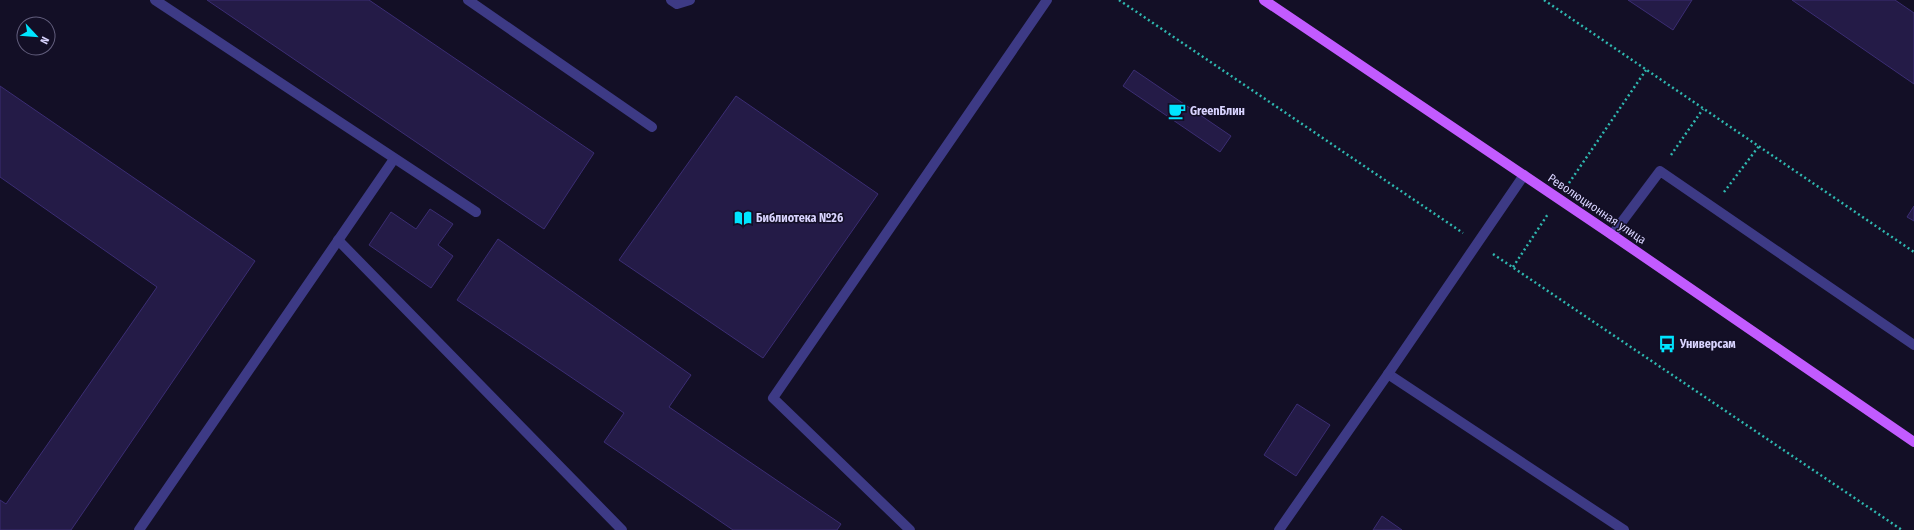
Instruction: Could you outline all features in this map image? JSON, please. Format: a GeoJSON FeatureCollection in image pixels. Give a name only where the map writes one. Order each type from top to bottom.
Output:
{"type":"FeatureCollection","features":[{"type":"Feature","properties":{"kind":"main road","name":"Революционная улица"},"geometry":{"type":"LineString","coordinates":[[1264,0],[1524,175],[1914,442]]}},
{"type":"Feature","properties":{"kind":"lane"},"geometry":{"type":"LineString","coordinates":[[155,0],[476,212]]}},
{"type":"Feature","properties":{"kind":"lane"},"geometry":{"type":"LineString","coordinates":[[468,0],[652,128]]}},
{"type":"Feature","properties":{"kind":"lane"},"geometry":{"type":"LineString","coordinates":[[670,0],[676,4],[690,0]]}},
{"type":"Feature","properties":{"kind":"lane"},"geometry":{"type":"LineString","coordinates":[[910,530],[774,398],[1047,0]]}},
{"type":"Feature","properties":{"kind":"lane"},"geometry":{"type":"LineString","coordinates":[[139,530],[394,159]]}},
{"type":"Feature","properties":{"kind":"lane"},"geometry":{"type":"LineString","coordinates":[[1612,235],[1660,170],[1914,345]]}},
{"type":"Feature","properties":{"kind":"lane"},"geometry":{"type":"LineString","coordinates":[[1279,530],[1524,175]]}},
{"type":"Feature","properties":{"kind":"lane"},"geometry":{"type":"LineString","coordinates":[[338,240],[622,530]]}},
{"type":"Feature","properties":{"kind":"lane"},"geometry":{"type":"LineString","coordinates":[[1388,374],[1624,530]]}},
{"type":"Feature","properties":{"kind":"path"},"geometry":{"type":"LineString","coordinates":[[1119,0],[1902,530]]}},
{"type":"Feature","properties":{"kind":"path"},"geometry":{"type":"LineString","coordinates":[[1544,0],[1914,252]]}},
{"type":"Feature","properties":{"kind":"path"},"geometry":{"type":"LineString","coordinates":[[1513,267],[1646,70]]}},
{"type":"Feature","properties":{"kind":"path"},"geometry":{"type":"LineString","coordinates":[[1660,170],[1704,108]]}},
{"type":"Feature","properties":{"kind":"path"},"geometry":{"type":"LineString","coordinates":[[1714,207],[1759,146]]}},
{"type":"Feature","properties":{"kind":"building"},"geometry":{"type":"Polygon","coordinates":[[[207,0],[369,0],[594,153],[544,229],[207,0]]]}},
{"type":"Feature","properties":{"kind":"building"},"geometry":{"type":"Polygon","coordinates":[[[1628,0],[1692,0],[1673,30],[1628,0]]]}},
{"type":"Feature","properties":{"kind":"building"},"geometry":{"type":"Polygon","coordinates":[[[1792,0],[1895,0],[1914,13],[1914,84],[1792,0]]]}},
{"type":"Feature","properties":{"kind":"building","name":"GreenБлин"},"geometry":{"type":"Polygon","coordinates":[[[1134,70],[1231,136],[1220,152],[1123,86],[1134,70]]]}},
{"type":"Feature","properties":{"kind":"building"},"geometry":{"type":"Polygon","coordinates":[[[0,86],[255,261],[71,530],[0,530],[0,500],[6,504],[157,287],[0,177],[0,86]]]}},
{"type":"Feature","properties":{"kind":"building"},"geometry":{"type":"Polygon","coordinates":[[[736,96],[878,194],[763,358],[619,260],[736,96]]]}},
{"type":"Feature","properties":{"kind":"building"},"geometry":{"type":"Polygon","coordinates":[[[1914,206],[1914,221],[1907,217],[1914,206]]]}},
{"type":"Feature","properties":{"kind":"building"},"geometry":{"type":"Polygon","coordinates":[[[430,209],[453,224],[438,245],[453,256],[431,288],[369,245],[391,212],[416,229],[430,209]]]}},
{"type":"Feature","properties":{"kind":"building"},"geometry":{"type":"Polygon","coordinates":[[[498,239],[691,375],[669,407],[841,524],[837,530],[733,530],[604,442],[624,413],[457,300],[498,239]]]}},
{"type":"Feature","properties":{"kind":"building"},"geometry":{"type":"Polygon","coordinates":[[[1297,404],[1330,425],[1296,476],[1264,455],[1297,404]]]}},
{"type":"Feature","properties":{"kind":"building"},"geometry":{"type":"Polygon","coordinates":[[[1382,516],[1402,530],[1373,530],[1382,516]]]}},
{"type":"Feature","properties":{"kind":"place","name":"GreenБлин"},"geometry":{"type":"Point","coordinates":[1177,111]}},
{"type":"Feature","properties":{"kind":"place","name":"Библиотека №26"},"geometry":{"type":"Point","coordinates":[743,218]}},
{"type":"Feature","properties":{"kind":"place","name":"Универсам"},"geometry":{"type":"Point","coordinates":[1667,344]}}]}
